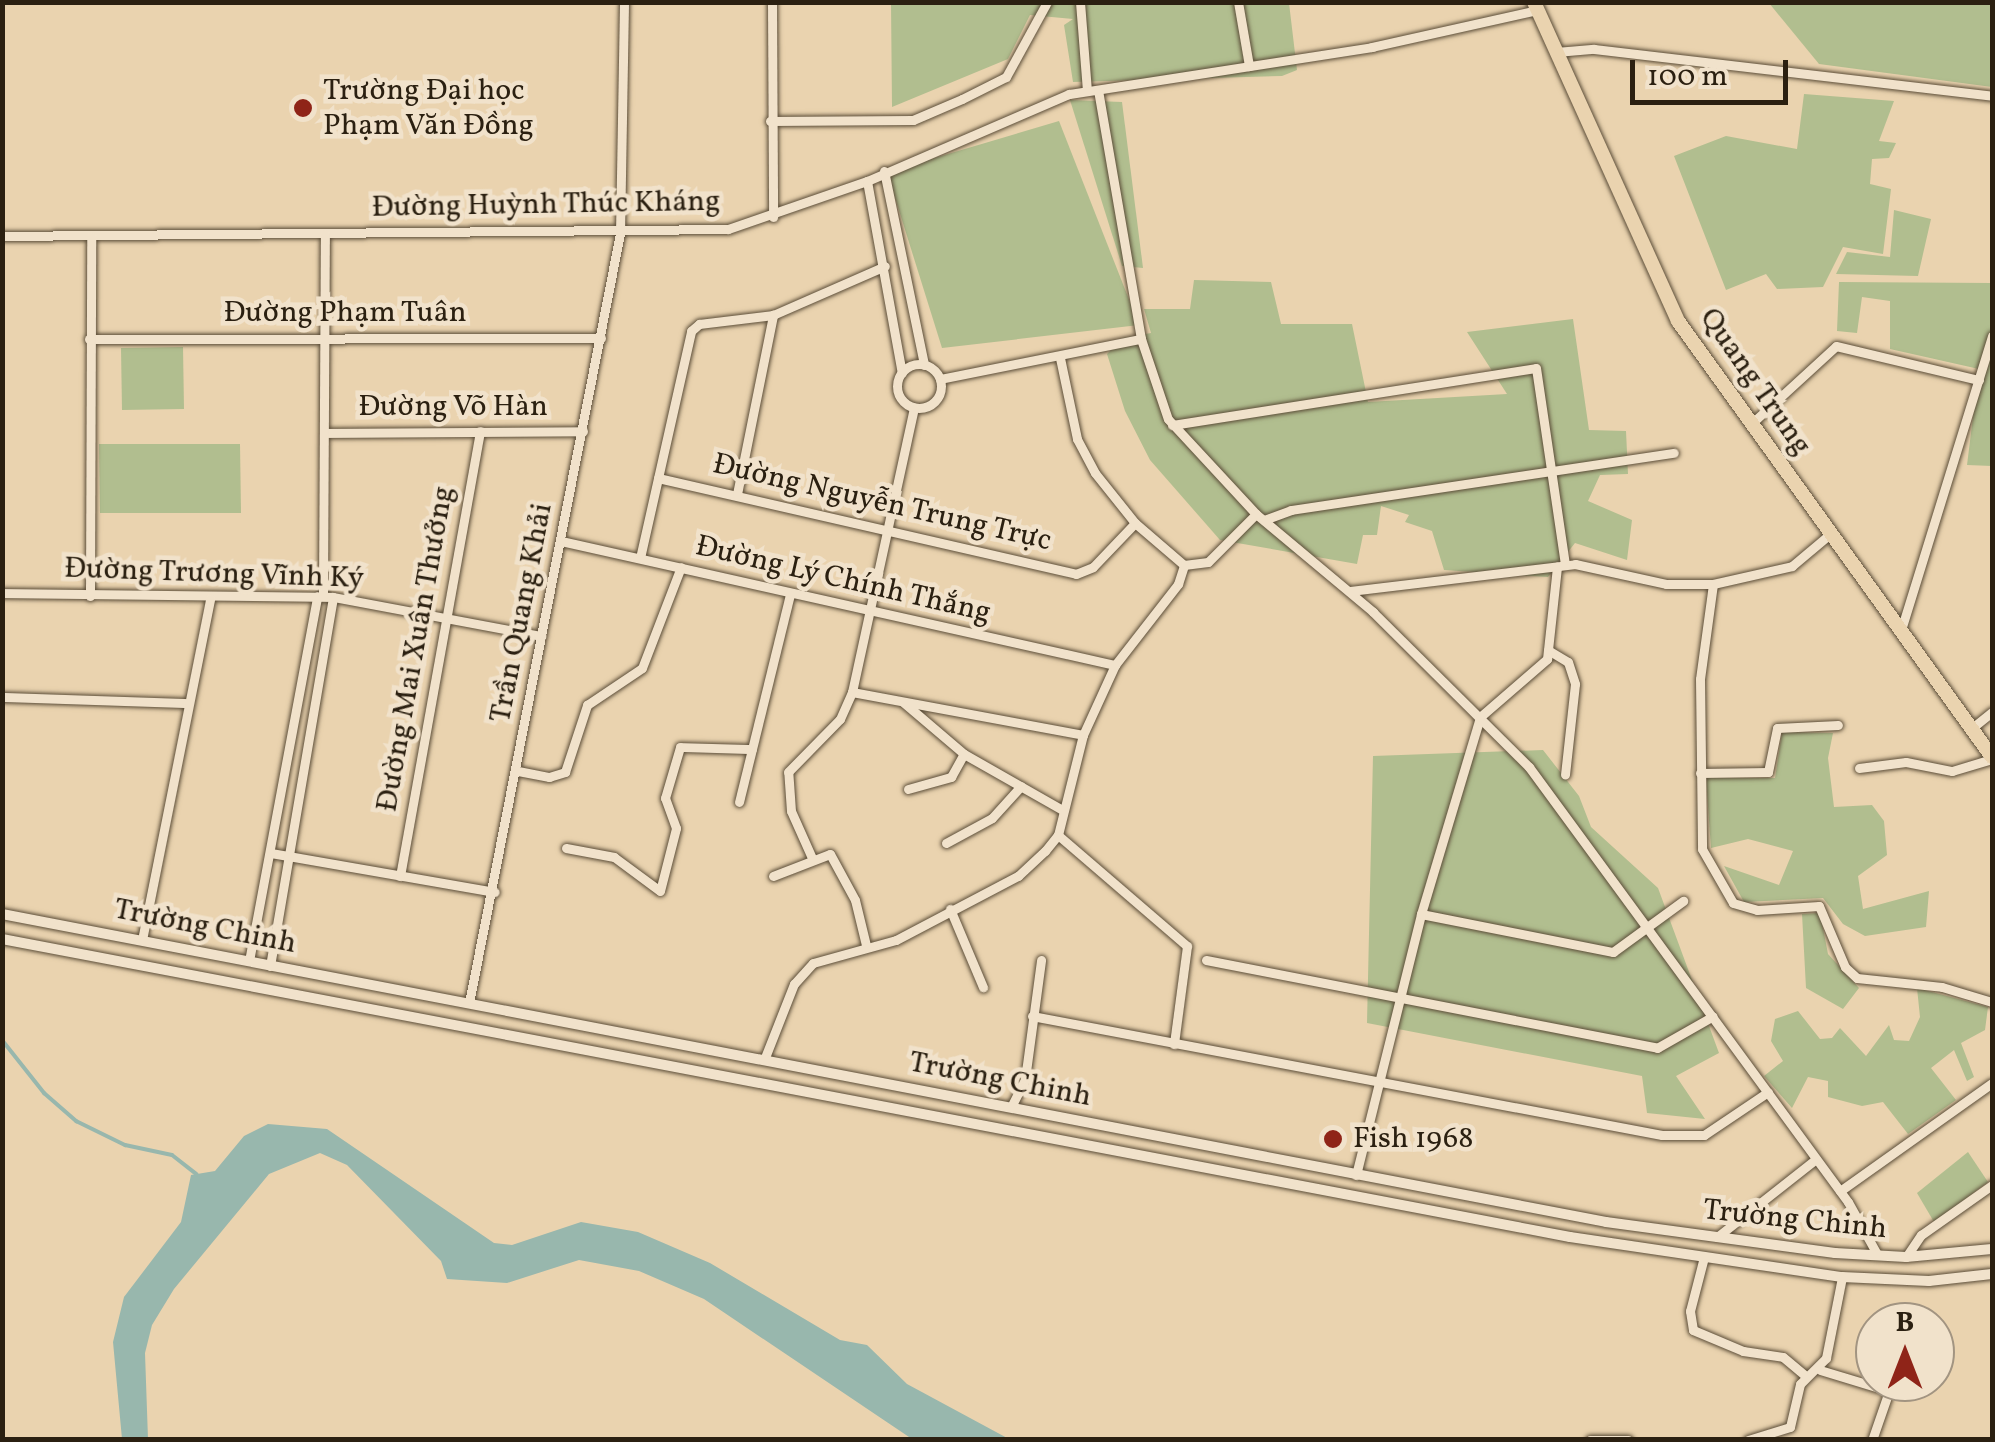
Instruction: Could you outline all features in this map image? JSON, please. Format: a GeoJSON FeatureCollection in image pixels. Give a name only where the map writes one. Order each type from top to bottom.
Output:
{"type":"FeatureCollection","features":[{"type":"Feature","properties":{"kind":"main road","name":"Quang Trung"},"geometry":{"type":"LineString","coordinates":[[1536,6],[1678,320],[1992,758]]}},
{"type":"Feature","properties":{"kind":"street","name":"Trần Quang Khải"},"geometry":{"type":"LineString","coordinates":[[474,1004],[620,233],[624,2]]}},
{"type":"Feature","properties":{"kind":"street"},"geometry":{"type":"LineString","coordinates":[[772,2],[773,216]]}},
{"type":"Feature","properties":{"kind":"street"},"geometry":{"type":"LineString","coordinates":[[770,121],[913,120],[962,100],[1006,77],[1047,2]]}},
{"type":"Feature","properties":{"kind":"street"},"geometry":{"type":"LineString","coordinates":[[1080,2],[1092,90],[1141,339],[1172,425],[1260,517],[1350,591],[1529,767],[1840,1191],[1877,1254],[1877,1279]]}},
{"type":"Feature","properties":{"kind":"street"},"geometry":{"type":"LineString","coordinates":[[1238,2],[1248,66]]}},
{"type":"Feature","properties":{"kind":"street","name":"Đường Huỳnh Thúc Kháng"},"geometry":{"type":"LineString","coordinates":[[2,236],[728,229],[867,181],[1092,90],[1372,47],[1536,6]]}},
{"type":"Feature","properties":{"kind":"street"},"geometry":{"type":"LineString","coordinates":[[1556,52],[1594,50],[1992,96]]}},
{"type":"Feature","properties":{"kind":"street"},"geometry":{"type":"LineString","coordinates":[[884,172],[924,366],[940,379],[1141,339]]}},
{"type":"Feature","properties":{"kind":"street"},"geometry":{"type":"LineString","coordinates":[[867,181],[902,373],[898,391],[914,408]]}},
{"type":"Feature","properties":{"kind":"street"},"geometry":{"type":"LineString","coordinates":[[270,966],[325,596],[325,234]]}},
{"type":"Feature","properties":{"kind":"street"},"geometry":{"type":"LineString","coordinates":[[90,596],[91,236]]}},
{"type":"Feature","properties":{"kind":"street"},"geometry":{"type":"LineString","coordinates":[[640,558],[691,331],[699,324],[773,315],[885,266]]}},
{"type":"Feature","properties":{"kind":"street"},"geometry":{"type":"LineString","coordinates":[[737,494],[773,315]]}},
{"type":"Feature","properties":{"kind":"street"},"geometry":{"type":"LineString","coordinates":[[1901,630],[1992,336]]}},
{"type":"Feature","properties":{"kind":"street","name":"Đường Phạm Tuân"},"geometry":{"type":"LineString","coordinates":[[90,339],[601,338]]}},
{"type":"Feature","properties":{"kind":"street"},"geometry":{"type":"LineString","coordinates":[[1750,425],[1836,346],[1979,380]]}},
{"type":"Feature","properties":{"kind":"street"},"geometry":{"type":"LineString","coordinates":[[1060,358],[1077,439],[1135,524],[1184,565],[1208,562],[1260,517],[1554,468],[1674,453]]}},
{"type":"Feature","properties":{"kind":"street"},"geometry":{"type":"LineString","coordinates":[[902,373],[924,366]]}},
{"type":"Feature","properties":{"kind":"street"},"geometry":{"type":"LineString","coordinates":[[1172,425],[1530,366],[1540,374],[1554,468],[1561,566],[1548,650],[1542,667],[1480,716],[1398,998],[1353,1194]]}},
{"type":"Feature","properties":{"kind":"street"},"geometry":{"type":"LineString","coordinates":[[914,408],[932,404],[940,379]]}},
{"type":"Feature","properties":{"kind":"street"},"geometry":{"type":"LineString","coordinates":[[812,858],[791,811],[788,772],[833,727],[852,692],[914,408]]}},
{"type":"Feature","properties":{"kind":"street","name":"Đường Mai Xuân Thưởng"},"geometry":{"type":"LineString","coordinates":[[400,876],[480,431]]}},
{"type":"Feature","properties":{"kind":"street","name":"Đường Võ Hàn"},"geometry":{"type":"LineString","coordinates":[[324,433],[582,431]]}},
{"type":"Feature","properties":{"kind":"street","name":"Đường Nguyễn Trung Trực"},"geometry":{"type":"LineString","coordinates":[[658,478],[886,526],[1076,574],[1093,568],[1135,524]]}},
{"type":"Feature","properties":{"kind":"street"},"geometry":{"type":"LineString","coordinates":[[1350,591],[1561,566],[1666,584],[1713,584],[1792,566],[1830,534]]}},
{"type":"Feature","properties":{"kind":"street","name":"Đường Lý Chính Thắng"},"geometry":{"type":"LineString","coordinates":[[561,541],[1115,665]]}},
{"type":"Feature","properties":{"kind":"street"},"geometry":{"type":"LineString","coordinates":[[764,1060],[802,971],[866,945],[896,940],[1018,876],[1058,835],[1061,809],[1083,735],[1115,665],[1178,584],[1184,565]]}},
{"type":"Feature","properties":{"kind":"street"},"geometry":{"type":"LineString","coordinates":[[518,771],[549,777],[565,772],[587,705],[642,668],[681,568]]}},
{"type":"Feature","properties":{"kind":"street"},"geometry":{"type":"LineString","coordinates":[[1713,584],[1700,679],[1703,854],[1733,903],[1756,910],[1819,906],[1845,968],[1857,978],[1942,987],[1992,1002]]}},
{"type":"Feature","properties":{"kind":"street","name":"Đường Trương Vĩnh Ký"},"geometry":{"type":"LineString","coordinates":[[2,593],[210,599],[325,596],[541,636]]}},
{"type":"Feature","properties":{"kind":"street"},"geometry":{"type":"LineString","coordinates":[[739,802],[790,595]]}},
{"type":"Feature","properties":{"kind":"street"},"geometry":{"type":"LineString","coordinates":[[249,962],[325,596]]}},
{"type":"Feature","properties":{"kind":"street"},"geometry":{"type":"LineString","coordinates":[[142,940],[210,599]]}},
{"type":"Feature","properties":{"kind":"street"},"geometry":{"type":"LineString","coordinates":[[1548,650],[1568,662],[1575,684],[1565,774]]}},
{"type":"Feature","properties":{"kind":"street"},"geometry":{"type":"LineString","coordinates":[[852,692],[1083,735]]}},
{"type":"Feature","properties":{"kind":"street"},"geometry":{"type":"LineString","coordinates":[[2,697],[187,703]]}},
{"type":"Feature","properties":{"kind":"street"},"geometry":{"type":"LineString","coordinates":[[902,701],[964,754],[1061,809]]}},
{"type":"Feature","properties":{"kind":"street"},"geometry":{"type":"LineString","coordinates":[[1972,728],[1992,712]]}},
{"type":"Feature","properties":{"kind":"street"},"geometry":{"type":"LineString","coordinates":[[1700,774],[1768,772],[1777,728],[1838,725]]}},
{"type":"Feature","properties":{"kind":"street"},"geometry":{"type":"LineString","coordinates":[[566,848],[614,857],[660,891],[676,828],[665,798],[680,747],[752,749]]}},
{"type":"Feature","properties":{"kind":"street"},"geometry":{"type":"LineString","coordinates":[[908,790],[951,777],[964,754]]}},
{"type":"Feature","properties":{"kind":"street"},"geometry":{"type":"LineString","coordinates":[[1859,768],[1906,762],[1952,771],[1992,758]]}},
{"type":"Feature","properties":{"kind":"street"},"geometry":{"type":"LineString","coordinates":[[946,843],[992,818],[1020,786]]}},
{"type":"Feature","properties":{"kind":"street"},"geometry":{"type":"LineString","coordinates":[[1058,835],[1188,946],[1174,1044]]}},
{"type":"Feature","properties":{"kind":"street"},"geometry":{"type":"LineString","coordinates":[[271,853],[495,892]]}},
{"type":"Feature","properties":{"kind":"street"},"geometry":{"type":"LineString","coordinates":[[772,876],[812,858],[833,857],[855,900],[866,945]]}},
{"type":"Feature","properties":{"kind":"street"},"geometry":{"type":"LineString","coordinates":[[1421,914],[1613,952],[1683,901]]}},
{"type":"Feature","properties":{"kind":"street"},"geometry":{"type":"LineString","coordinates":[[950,909],[983,988]]}},
{"type":"Feature","properties":{"kind":"street","name":"Trường Chinh"},"geometry":{"type":"LineString","coordinates":[[2,914],[1356,1175],[1717,1237],[1906,1257],[1992,1248]]}},
{"type":"Feature","properties":{"kind":"street","name":"Trường Chinh"},"geometry":{"type":"LineString","coordinates":[[2,939],[1704,1257],[1842,1277],[1992,1274]]}},
{"type":"Feature","properties":{"kind":"street"},"geometry":{"type":"LineString","coordinates":[[1014,1129],[1014,1108],[1025,1079],[1041,960]]}},
{"type":"Feature","properties":{"kind":"street"},"geometry":{"type":"LineString","coordinates":[[1206,960],[1657,1048],[1713,1016]]}},
{"type":"Feature","properties":{"kind":"street"},"geometry":{"type":"LineString","coordinates":[[473,1027],[474,1004]]}},
{"type":"Feature","properties":{"kind":"street"},"geometry":{"type":"LineString","coordinates":[[1032,1016],[1681,1137],[1711,1132],[1768,1092]]}},
{"type":"Feature","properties":{"kind":"street"},"geometry":{"type":"LineString","coordinates":[[1840,1191],[1992,1083]]}},
{"type":"Feature","properties":{"kind":"street"},"geometry":{"type":"LineString","coordinates":[[1717,1237],[1816,1159]]}},
{"type":"Feature","properties":{"kind":"street"},"geometry":{"type":"LineString","coordinates":[[1906,1257],[1921,1236],[1992,1184]]}},
{"type":"Feature","properties":{"kind":"street"},"geometry":{"type":"LineString","coordinates":[[1704,1257],[1690,1311],[1693,1330],[1743,1351],[1783,1356],[1806,1376]]}},
{"type":"Feature","properties":{"kind":"street"},"geometry":{"type":"LineString","coordinates":[[1820,1370],[1842,1277]]}},
{"type":"Feature","properties":{"kind":"street"},"geometry":{"type":"LineString","coordinates":[[1748,1440],[1784,1433],[1806,1376],[1820,1370],[1890,1391],[1872,1440]]}},
{"type":"Feature","properties":{"kind":"street"},"geometry":{"type":"LineString","coordinates":[[1590,1440],[1628,1440]]}},
{"type":"Feature","properties":{"kind":"green space"},"geometry":{"type":"Polygon","coordinates":[[[891,3],[1289,3],[1297,70],[1282,76],[1073,82],[1064,25],[1073,19],[1030,15],[1008,59],[892,107],[891,3]]]}},
{"type":"Feature","properties":{"kind":"green space"},"geometry":{"type":"Polygon","coordinates":[[[1769,3],[1992,3],[1992,87],[1819,64],[1769,3]]]}},
{"type":"Feature","properties":{"kind":"green space"},"geometry":{"type":"Polygon","coordinates":[[[1804,94],[1894,101],[1879,141],[1896,143],[1889,158],[1872,159],[1870,184],[1891,189],[1883,254],[1843,247],[1823,287],[1777,289],[1766,274],[1726,290],[1674,156],[1726,136],[1797,149],[1804,94]]]}},
{"type":"Feature","properties":{"kind":"green space"},"geometry":{"type":"Polygon","coordinates":[[[1070,100],[1122,102],[1143,268],[1122,266],[1070,100]]]}},
{"type":"Feature","properties":{"kind":"green space"},"geometry":{"type":"Polygon","coordinates":[[[1059,121],[1139,325],[942,348],[887,172],[1059,121]]]}},
{"type":"Feature","properties":{"kind":"green space"},"geometry":{"type":"Polygon","coordinates":[[[1894,210],[1931,219],[1918,276],[1836,274],[1847,252],[1890,257],[1894,210]]]}},
{"type":"Feature","properties":{"kind":"green space"},"geometry":{"type":"Polygon","coordinates":[[[1194,280],[1271,282],[1281,324],[1352,324],[1368,402],[1507,394],[1467,332],[1573,319],[1589,430],[1626,431],[1628,474],[1600,475],[1588,501],[1632,520],[1627,560],[1575,543],[1548,577],[1444,570],[1432,531],[1405,522],[1409,515],[1381,506],[1377,535],[1363,535],[1357,564],[1220,540],[1150,460],[1125,411],[1107,354],[1123,338],[1151,333],[1144,309],[1190,309],[1194,280]]]}},
{"type":"Feature","properties":{"kind":"green space"},"geometry":{"type":"Polygon","coordinates":[[[1839,282],[1992,283],[1992,466],[1967,465],[1979,369],[1890,349],[1890,301],[1862,297],[1857,333],[1837,331],[1839,282]]]}},
{"type":"Feature","properties":{"kind":"green space"},"geometry":{"type":"Polygon","coordinates":[[[183,347],[184,409],[122,410],[121,348],[183,347]]]}},
{"type":"Feature","properties":{"kind":"green space"},"geometry":{"type":"Polygon","coordinates":[[[99,444],[240,444],[241,513],[100,513],[99,444]]]}},
{"type":"Feature","properties":{"kind":"green space"},"geometry":{"type":"Polygon","coordinates":[[[1782,732],[1833,733],[1828,758],[1834,807],[1872,805],[1884,821],[1887,855],[1858,876],[1863,909],[1929,891],[1926,927],[1865,936],[1843,924],[1823,898],[1744,902],[1724,866],[1779,885],[1793,851],[1748,839],[1711,848],[1706,778],[1775,778],[1782,732]]]}},
{"type":"Feature","properties":{"kind":"green space"},"geometry":{"type":"Polygon","coordinates":[[[1543,750],[1579,796],[1591,827],[1658,888],[1719,1053],[1676,1076],[1705,1119],[1647,1113],[1642,1076],[1367,1023],[1373,756],[1543,750]]]}},
{"type":"Feature","properties":{"kind":"green space"},"geometry":{"type":"Polygon","coordinates":[[[1820,913],[1828,954],[1859,988],[1843,1009],[1806,988],[1802,914],[1820,913]]]}},
{"type":"Feature","properties":{"kind":"green space"},"geometry":{"type":"Polygon","coordinates":[[[1917,988],[1988,1007],[1985,1030],[1961,1043],[1974,1077],[1967,1081],[1954,1050],[1931,1068],[1956,1100],[1908,1134],[1883,1102],[1862,1106],[1828,1097],[1828,1081],[1808,1077],[1792,1108],[1764,1076],[1783,1061],[1771,1041],[1775,1019],[1798,1011],[1820,1039],[1832,1038],[1840,1028],[1866,1056],[1889,1025],[1894,1040],[1909,1041],[1920,1017],[1917,988]]]}},
{"type":"Feature","properties":{"kind":"green space"},"geometry":{"type":"Polygon","coordinates":[[[1968,1152],[1988,1182],[1934,1222],[1917,1193],[1968,1152]]]}},
{"type":"Feature","properties":{"kind":"water"},"geometry":{"type":"Polygon","coordinates":[[[268,1124],[327,1129],[494,1243],[512,1245],[581,1222],[638,1232],[710,1263],[840,1340],[867,1345],[907,1384],[1009,1439],[912,1439],[704,1299],[639,1271],[579,1260],[507,1283],[447,1279],[441,1261],[347,1165],[320,1153],[269,1174],[174,1289],[152,1325],[145,1353],[148,1439],[122,1439],[113,1342],[124,1297],[181,1222],[191,1175],[215,1171],[244,1136],[268,1124]]]}},
{"type":"Feature","properties":{"kind":"waterway"},"geometry":{"type":"LineString","coordinates":[[2,1040],[44,1093],[76,1121],[125,1145],[172,1155],[196,1174]]}},
{"type":"Feature","properties":{"kind":"place","name":"Trường Đại học Phạm Văn Đồng"},"geometry":{"type":"Point","coordinates":[303,108]}},
{"type":"Feature","properties":{"kind":"place","name":"Fish 1968"},"geometry":{"type":"Point","coordinates":[1333,1139]}}]}
